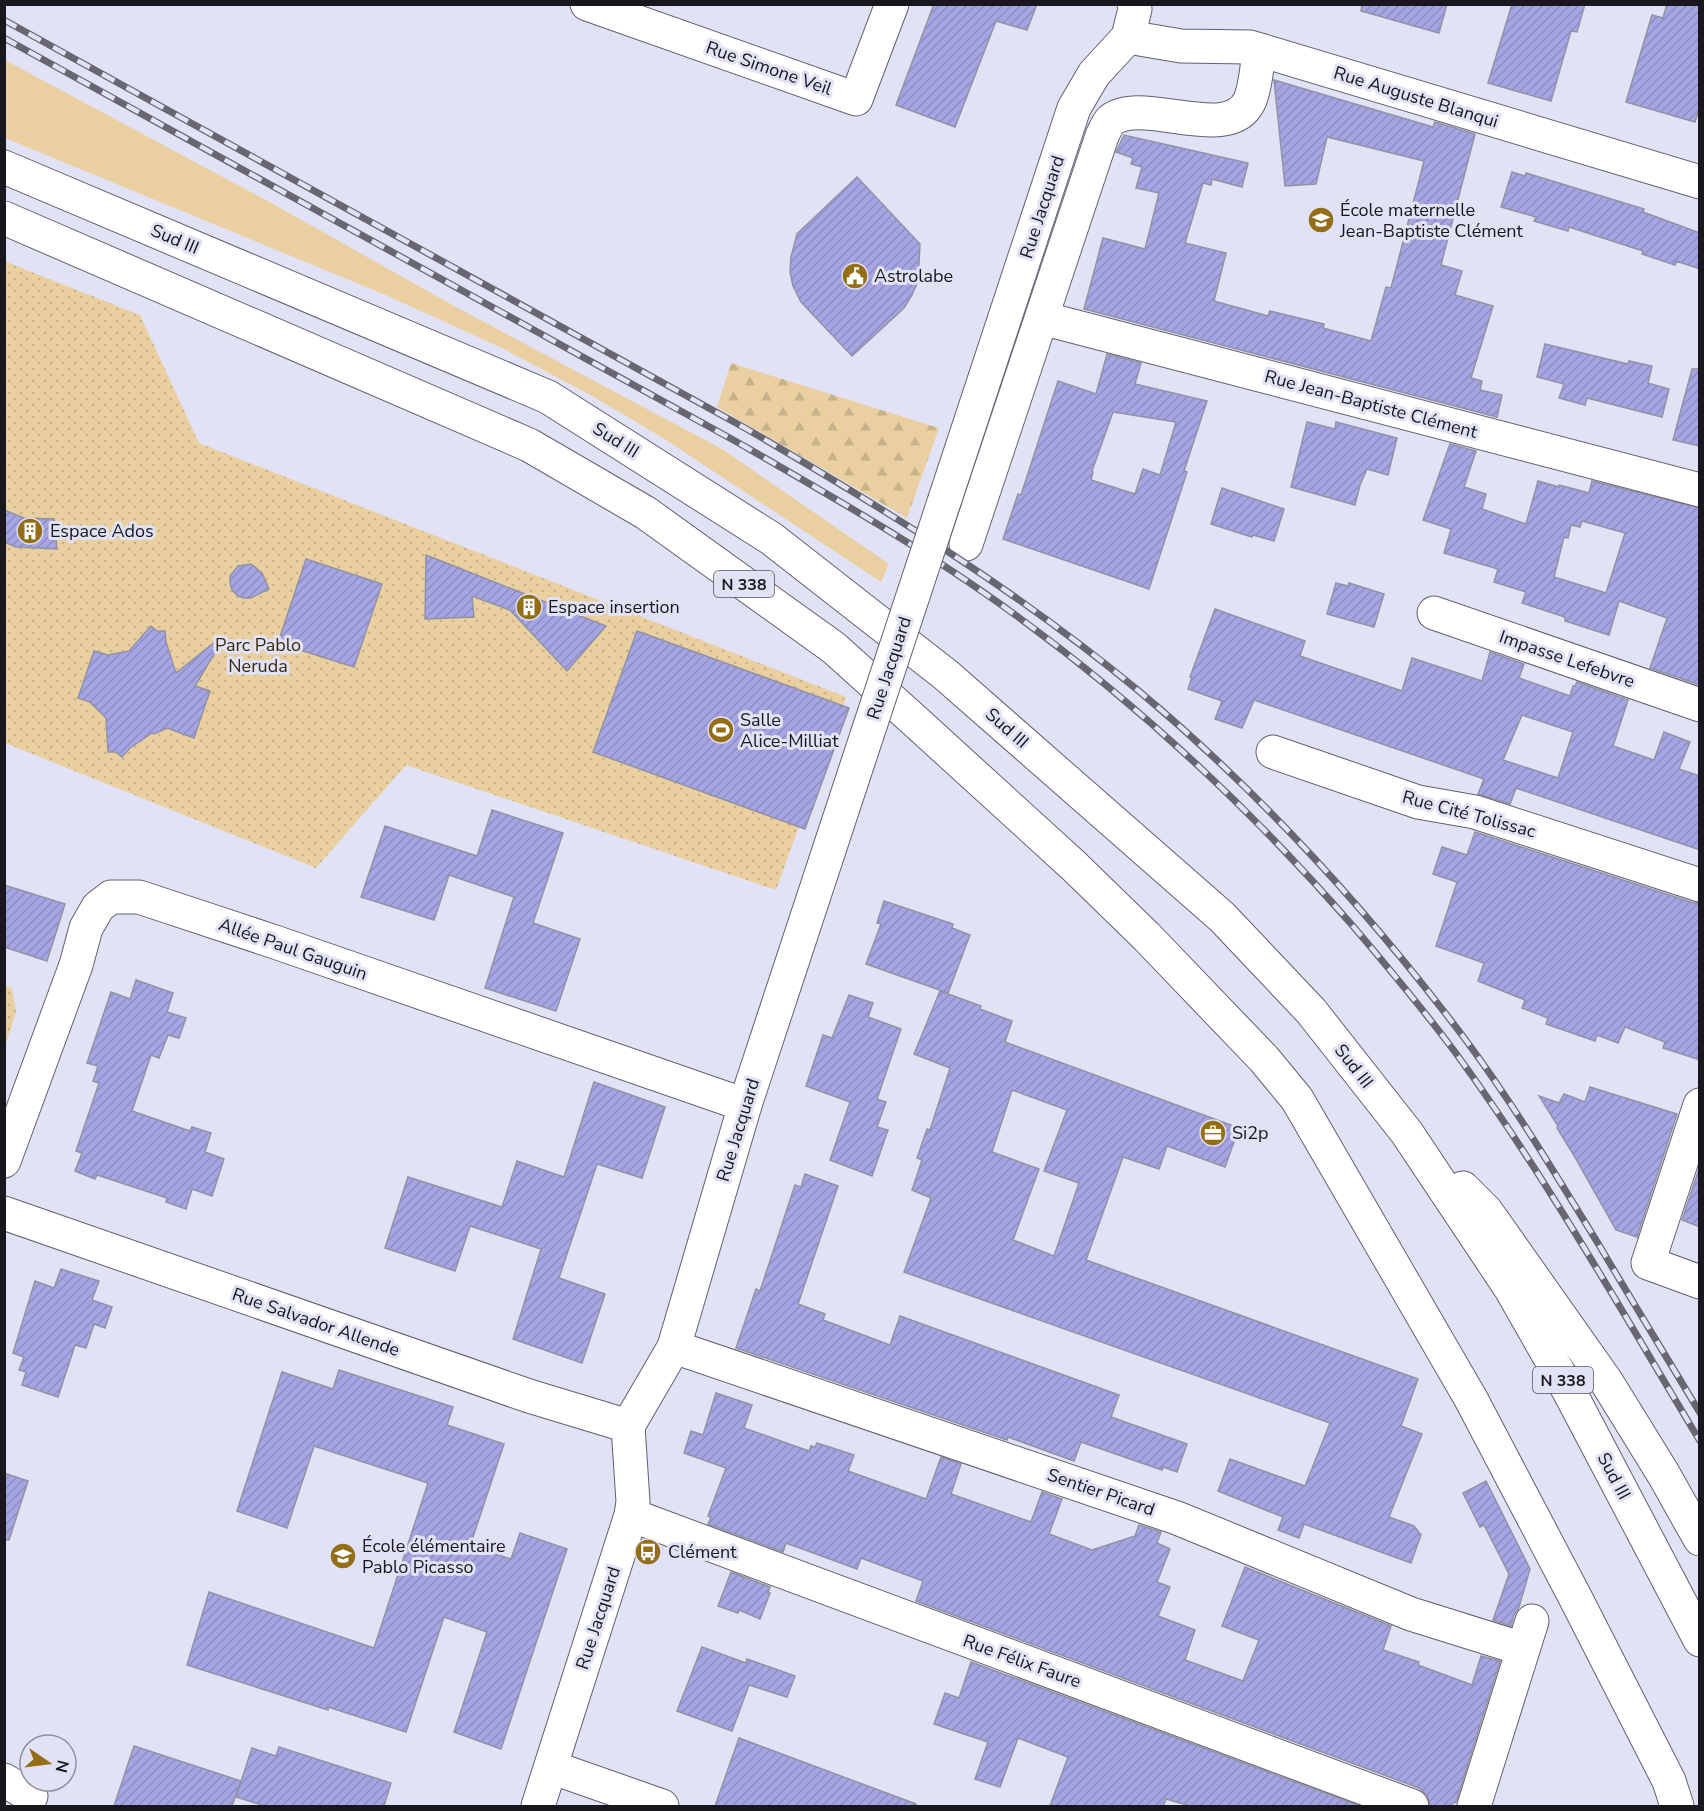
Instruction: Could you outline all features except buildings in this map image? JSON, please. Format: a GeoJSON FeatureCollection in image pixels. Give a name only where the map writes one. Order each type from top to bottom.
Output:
{"type":"FeatureCollection","features":[{"type":"Feature","properties":{"kind":"main road","name":"Rue Simone Veil"},"geometry":{"type":"LineString","coordinates":[[587,4],[855,99],[892,4]]}},
{"type":"Feature","properties":{"kind":"main road","name":"Rue Jacquard"},"geometry":{"type":"LineString","coordinates":[[538,1806],[631,1515],[633,1503],[628,1426],[674,1347],[745,1105],[1074,108],[1094,74],[1128,37],[1135,9],[1134,4]]}},
{"type":"Feature","properties":{"kind":"main road","name":"Rue Auguste Blanqui"},"geometry":{"type":"LineString","coordinates":[[1128,37],[1181,46],[1250,47],[1700,182]]}},
{"type":"Feature","properties":{"kind":"main road"},"geometry":{"type":"LineString","coordinates":[[966,544],[1102,136],[1110,121],[1126,113],[1220,121],[1238,115],[1250,102],[1259,50]]}},
{"type":"Feature","properties":{"kind":"main road","name":"Sud III"},"geometry":{"type":"LineString","coordinates":[[4,167],[548,397],[771,539],[946,675],[1222,918],[1311,1011],[1407,1133],[1517,1299],[1569,1391],[1700,1640]]}},
{"type":"Feature","properties":{"kind":"main road","name":"N 338"},"geometry":{"type":"LineString","coordinates":[[4,218],[529,445],[646,513],[834,648],[1074,866],[1147,937],[1264,1059],[1297,1099],[1471,1399],[1669,1781],[1677,1806]]}},
{"type":"Feature","properties":{"kind":"main road","name":"Rue Jean-Baptiste Clément"},"geometry":{"type":"LineString","coordinates":[[1042,318],[1700,490]]}},
{"type":"Feature","properties":{"kind":"main road","name":"Impasse Lefebvre"},"geometry":{"type":"LineString","coordinates":[[1434,613],[1700,705]]}},
{"type":"Feature","properties":{"kind":"main road","name":"Rue Cité Tolissac"},"geometry":{"type":"LineString","coordinates":[[1273,752],[1418,801],[1475,812],[1700,885]]}},
{"type":"Feature","properties":{"kind":"main road","name":"Allée Paul Gauguin"},"geometry":{"type":"LineString","coordinates":[[4,1161],[76,965],[86,928],[98,907],[111,897],[139,897],[745,1105]]}},
{"type":"Feature","properties":{"kind":"main road"},"geometry":{"type":"LineString","coordinates":[[1700,1105],[1648,1263],[1700,1282]]}},
{"type":"Feature","properties":{"kind":"main road"},"geometry":{"type":"LineString","coordinates":[[1407,1133],[1486,1211],[1499,1229],[1606,1381],[1700,1539]]}},
{"type":"Feature","properties":{"kind":"main road","name":"Rue Salvador Allende"},"geometry":{"type":"LineString","coordinates":[[4,1213],[529,1396],[628,1426]]}},
{"type":"Feature","properties":{"kind":"main road","name":"Sentier Picard"},"geometry":{"type":"LineString","coordinates":[[674,1347],[1177,1518],[1411,1614],[1528,1635],[1474,1806]]}},
{"type":"Feature","properties":{"kind":"main road","name":"Rue Félix Faure"},"geometry":{"type":"LineString","coordinates":[[631,1515],[1412,1806]]}},
{"type":"Feature","properties":{"kind":"main road"},"geometry":{"type":"LineString","coordinates":[[550,1767],[662,1806]]}},
{"type":"Feature","properties":{"kind":"green space"},"geometry":{"type":"Polygon","coordinates":[[[5,60],[275,205],[456,307],[722,449],[889,564],[881,582],[663,438],[594,397],[502,348],[388,296],[5,138],[5,60]]]}},
{"type":"Feature","properties":{"kind":"green space","name":"Parc Pablo Neruda"},"geometry":{"type":"Polygon","coordinates":[[[4,261],[140,315],[199,443],[846,697],[776,890],[406,765],[316,868],[5,743],[4,261]]]}},
{"type":"Feature","properties":{"kind":"green space"},"geometry":{"type":"Polygon","coordinates":[[[731,363],[939,428],[907,518],[717,407],[731,363]]]}},
{"type":"Feature","properties":{"kind":"green space"},"geometry":{"type":"Polygon","coordinates":[[[5,985],[12,989],[16,1012],[5,1047],[5,985]]]}},
{"type":"Feature","properties":{"kind":"railway"},"geometry":{"type":"LineString","coordinates":[[4,20],[797,458],[898,520],[997,585],[1046,619],[1140,692],[1229,772],[1313,856],[1429,992],[1501,1089],[1534,1140],[1700,1413]]}},
{"type":"Feature","properties":{"kind":"railway"},"geometry":{"type":"LineString","coordinates":[[4,38],[737,442],[843,503],[981,590],[1105,684],[1192,760],[1274,840],[1352,925],[1430,1019],[1520,1146],[1700,1441]]}},
{"type":"Feature","properties":{"kind":"place","name":"École maternelle Jean-Baptiste Clément"},"geometry":{"type":"Point","coordinates":[1321,220]}},
{"type":"Feature","properties":{"kind":"place","name":"Astrolabe"},"geometry":{"type":"Point","coordinates":[855,276]}},
{"type":"Feature","properties":{"kind":"place","name":"Espace Ados"},"geometry":{"type":"Point","coordinates":[30,531]}},
{"type":"Feature","properties":{"kind":"place","name":"Espace insertion"},"geometry":{"type":"Point","coordinates":[529,607]}},
{"type":"Feature","properties":{"kind":"place","name":"Salle Alice-Milliat"},"geometry":{"type":"Point","coordinates":[721,730]}},
{"type":"Feature","properties":{"kind":"place","name":"Si2p"},"geometry":{"type":"Point","coordinates":[1213,1133]}},
{"type":"Feature","properties":{"kind":"place","name":"Clément"},"geometry":{"type":"Point","coordinates":[648,1552]}},
{"type":"Feature","properties":{"kind":"place","name":"École élémentaire Pablo Picasso"},"geometry":{"type":"Point","coordinates":[343,1556]}}]}
